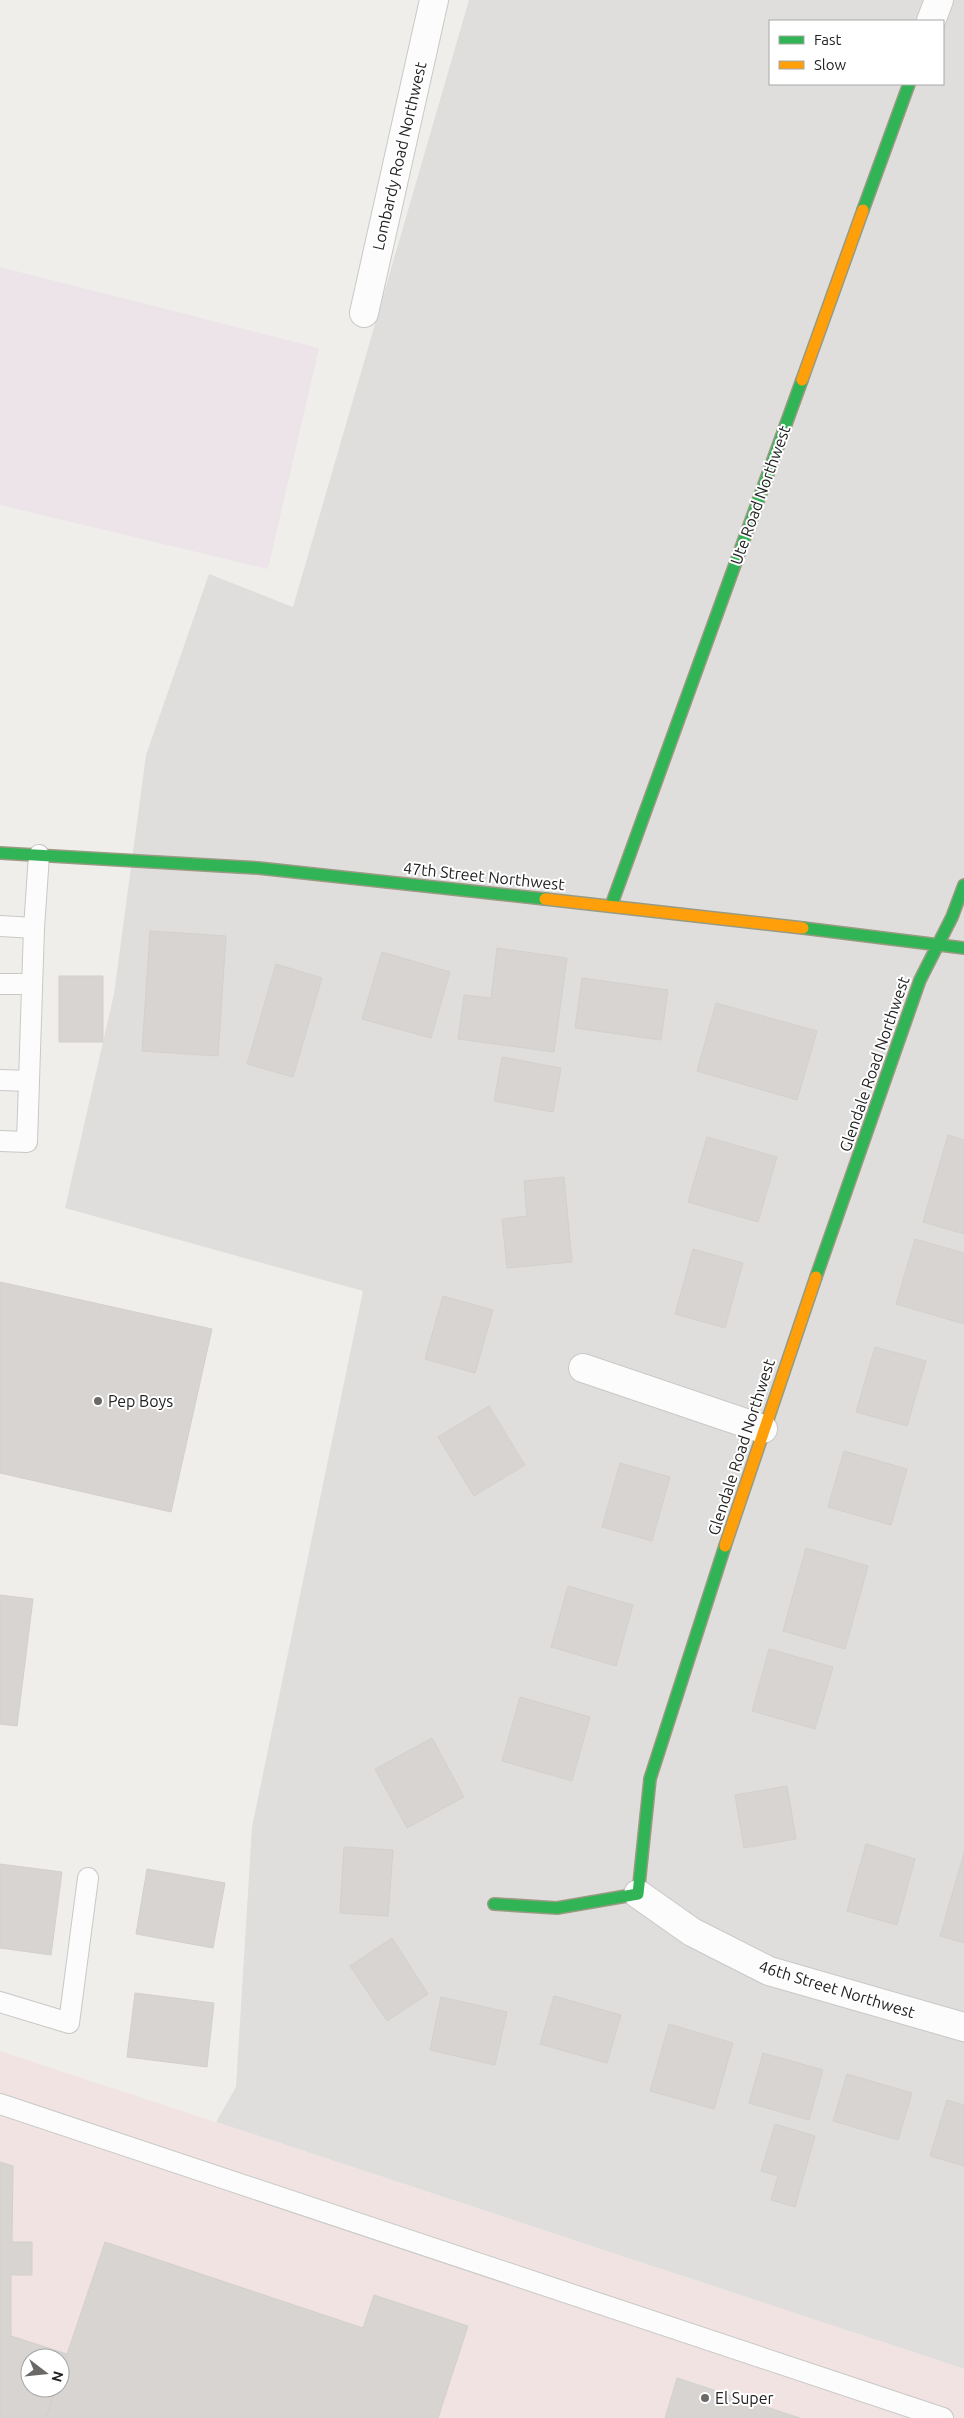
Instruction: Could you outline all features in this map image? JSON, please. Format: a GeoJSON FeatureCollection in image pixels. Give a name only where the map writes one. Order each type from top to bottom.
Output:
{"type":"FeatureCollection","features":[{"type":"Feature","properties":{"kind":"street","name":"Lombardy Road Northwest"},"geometry":{"type":"LineString","coordinates":[[364,312],[434,0]]}},
{"type":"Feature","properties":{"kind":"street"},"geometry":{"type":"LineString","coordinates":[[931,20],[939,0]]}},
{"type":"Feature","properties":{"kind":"street","name":"Ute Road Northwest"},"geometry":{"type":"LineString","coordinates":[[611,906],[909,85]]}},
{"type":"Feature","properties":{"kind":"street","name":"47th Street Northwest"},"geometry":{"type":"LineString","coordinates":[[0,853],[258,868],[611,906],[964,948]]}},
{"type":"Feature","properties":{"kind":"street","name":"Glendale Road Northwest"},"geometry":{"type":"LineString","coordinates":[[638,1894],[650,1779],[763,1429],[920,980],[964,885]]}},
{"type":"Feature","properties":{"kind":"street"},"geometry":{"type":"LineString","coordinates":[[583,1368],[763,1429]]}},
{"type":"Feature","properties":{"kind":"street"},"geometry":{"type":"LineString","coordinates":[[494,1904],[556,1908],[638,1894]]}},
{"type":"Feature","properties":{"kind":"street","name":"46th Street Northwest"},"geometry":{"type":"LineString","coordinates":[[638,1894],[692,1932],[769,1971],[964,2027]]}},
{"type":"Feature","properties":{"kind":"lane"},"geometry":{"type":"LineString","coordinates":[[0,1141],[27,1142],[34,928],[39,855]]}},
{"type":"Feature","properties":{"kind":"lane"},"geometry":{"type":"LineString","coordinates":[[0,926],[34,928]]}},
{"type":"Feature","properties":{"kind":"lane"},"geometry":{"type":"LineString","coordinates":[[0,984],[32,984]]}},
{"type":"Feature","properties":{"kind":"lane"},"geometry":{"type":"LineString","coordinates":[[0,1080],[29,1081]]}},
{"type":"Feature","properties":{"kind":"lane"},"geometry":{"type":"LineString","coordinates":[[0,2002],[69,2023],[88,1878]]}},
{"type":"Feature","properties":{"kind":"lane"},"geometry":{"type":"LineString","coordinates":[[0,2104],[943,2418]]}},
{"type":"Feature","properties":{"kind":"shaded area"},"geometry":{"type":"Polygon","coordinates":[[[469,0],[964,0],[964,2369],[216,2122],[236,2087],[252,1827],[363,1291],[65,1208],[114,994],[146,755],[209,574],[293,607],[469,0]]]}},
{"type":"Feature","properties":{"kind":"shaded area"},"geometry":{"type":"Polygon","coordinates":[[[0,267],[319,348],[268,569],[0,505],[0,267]]]}},
{"type":"Feature","properties":{"kind":"shaded area"},"geometry":{"type":"Polygon","coordinates":[[[0,2051],[964,2369],[964,2418],[0,2418],[0,2051]]]}},
{"type":"Feature","properties":{"kind":"building"},"geometry":{"type":"Polygon","coordinates":[[[150,931],[226,936],[218,1056],[142,1051],[150,931]]]}},
{"type":"Feature","properties":{"kind":"building"},"geometry":{"type":"Polygon","coordinates":[[[497,948],[567,958],[554,1052],[458,1039],[464,995],[491,998],[497,948]]]}},
{"type":"Feature","properties":{"kind":"building"},"geometry":{"type":"Polygon","coordinates":[[[382,952],[450,972],[431,1038],[362,1019],[382,952]]]}},
{"type":"Feature","properties":{"kind":"building"},"geometry":{"type":"Polygon","coordinates":[[[276,964],[322,978],[293,1077],[247,1064],[276,964]]]}},
{"type":"Feature","properties":{"kind":"building"},"geometry":{"type":"Polygon","coordinates":[[[59,976],[103,976],[103,1042],[59,1042],[59,976]]]}},
{"type":"Feature","properties":{"kind":"building"},"geometry":{"type":"Polygon","coordinates":[[[582,978],[668,990],[661,1040],[575,1028],[582,978]]]}},
{"type":"Feature","properties":{"kind":"building"},"geometry":{"type":"Polygon","coordinates":[[[716,1003],[817,1031],[797,1100],[697,1071],[716,1003]]]}},
{"type":"Feature","properties":{"kind":"building"},"geometry":{"type":"Polygon","coordinates":[[[502,1057],[561,1068],[553,1112],[494,1101],[502,1057]]]}},
{"type":"Feature","properties":{"kind":"building"},"geometry":{"type":"Polygon","coordinates":[[[948,1135],[964,1140],[964,1234],[923,1222],[948,1135]]]}},
{"type":"Feature","properties":{"kind":"building"},"geometry":{"type":"Polygon","coordinates":[[[707,1137],[777,1157],[758,1222],[688,1202],[707,1137]]]}},
{"type":"Feature","properties":{"kind":"building"},"geometry":{"type":"Polygon","coordinates":[[[564,1177],[572,1262],[507,1268],[502,1219],[527,1216],[524,1181],[564,1177]]]}},
{"type":"Feature","properties":{"kind":"building"},"geometry":{"type":"Polygon","coordinates":[[[915,1239],[964,1253],[964,1324],[896,1304],[915,1239]]]}},
{"type":"Feature","properties":{"kind":"building"},"geometry":{"type":"Polygon","coordinates":[[[693,1249],[743,1263],[725,1328],[675,1314],[693,1249]]]}},
{"type":"Feature","properties":{"kind":"building","name":"Pep Boys"},"geometry":{"type":"Polygon","coordinates":[[[0,1282],[212,1329],[171,1512],[0,1473],[0,1282]]]}},
{"type":"Feature","properties":{"kind":"building"},"geometry":{"type":"Polygon","coordinates":[[[443,1296],[493,1310],[475,1373],[425,1359],[443,1296]]]}},
{"type":"Feature","properties":{"kind":"building"},"geometry":{"type":"Polygon","coordinates":[[[875,1347],[926,1361],[907,1426],[856,1412],[875,1347]]]}},
{"type":"Feature","properties":{"kind":"building"},"geometry":{"type":"Polygon","coordinates":[[[489,1406],[525,1465],[474,1496],[438,1437],[489,1406]]]}},
{"type":"Feature","properties":{"kind":"building"},"geometry":{"type":"Polygon","coordinates":[[[844,1451],[907,1469],[891,1525],[828,1507],[844,1451]]]}},
{"type":"Feature","properties":{"kind":"building"},"geometry":{"type":"Polygon","coordinates":[[[620,1463],[670,1477],[652,1541],[602,1527],[620,1463]]]}},
{"type":"Feature","properties":{"kind":"building"},"geometry":{"type":"Polygon","coordinates":[[[806,1548],[868,1566],[845,1649],[783,1631],[806,1548]]]}},
{"type":"Feature","properties":{"kind":"building"},"geometry":{"type":"Polygon","coordinates":[[[568,1586],[633,1605],[616,1666],[551,1647],[568,1586]]]}},
{"type":"Feature","properties":{"kind":"building"},"geometry":{"type":"Polygon","coordinates":[[[0,1595],[33,1599],[17,1726],[0,1724],[0,1595]]]}},
{"type":"Feature","properties":{"kind":"building"},"geometry":{"type":"Polygon","coordinates":[[[769,1649],[833,1667],[815,1729],[752,1711],[769,1649]]]}},
{"type":"Feature","properties":{"kind":"building"},"geometry":{"type":"Polygon","coordinates":[[[520,1697],[590,1717],[572,1781],[502,1761],[520,1697]]]}},
{"type":"Feature","properties":{"kind":"building"},"geometry":{"type":"Polygon","coordinates":[[[432,1738],[464,1797],[407,1828],[375,1769],[432,1738]]]}},
{"type":"Feature","properties":{"kind":"building"},"geometry":{"type":"Polygon","coordinates":[[[787,1786],[796,1839],[744,1848],[735,1795],[787,1786]]]}},
{"type":"Feature","properties":{"kind":"building"},"geometry":{"type":"Polygon","coordinates":[[[866,1844],[915,1859],[897,1925],[847,1911],[866,1844]]]}},
{"type":"Feature","properties":{"kind":"building"},"geometry":{"type":"Polygon","coordinates":[[[344,1847],[393,1850],[388,1916],[340,1913],[344,1847]]]}},
{"type":"Feature","properties":{"kind":"building"},"geometry":{"type":"Polygon","coordinates":[[[964,1853],[964,1943],[940,1936],[964,1853]]]}},
{"type":"Feature","properties":{"kind":"building"},"geometry":{"type":"Polygon","coordinates":[[[0,1864],[62,1872],[51,1955],[0,1948],[0,1864]]]}},
{"type":"Feature","properties":{"kind":"building"},"geometry":{"type":"Polygon","coordinates":[[[147,1869],[225,1883],[213,1948],[136,1934],[147,1869]]]}},
{"type":"Feature","properties":{"kind":"building"},"geometry":{"type":"Polygon","coordinates":[[[392,1938],[428,1994],[387,2021],[350,1966],[392,1938]]]}},
{"type":"Feature","properties":{"kind":"building"},"geometry":{"type":"Polygon","coordinates":[[[135,1993],[214,2003],[207,2067],[127,2057],[135,1993]]]}},
{"type":"Feature","properties":{"kind":"building"},"geometry":{"type":"Polygon","coordinates":[[[554,1996],[621,2015],[607,2063],[540,2044],[554,1996]]]}},
{"type":"Feature","properties":{"kind":"building"},"geometry":{"type":"Polygon","coordinates":[[[441,1997],[507,2012],[495,2065],[430,2050],[441,1997]]]}},
{"type":"Feature","properties":{"kind":"building"},"geometry":{"type":"Polygon","coordinates":[[[669,2024],[733,2043],[714,2109],[650,2091],[669,2024]]]}},
{"type":"Feature","properties":{"kind":"building"},"geometry":{"type":"Polygon","coordinates":[[[763,2053],[823,2070],[809,2120],[749,2103],[763,2053]]]}},
{"type":"Feature","properties":{"kind":"building"},"geometry":{"type":"Polygon","coordinates":[[[847,2074],[912,2093],[898,2140],[833,2121],[847,2074]]]}},
{"type":"Feature","properties":{"kind":"building"},"geometry":{"type":"Polygon","coordinates":[[[947,2100],[964,2105],[964,2166],[930,2156],[947,2100]]]}},
{"type":"Feature","properties":{"kind":"building"},"geometry":{"type":"Polygon","coordinates":[[[775,2124],[815,2136],[795,2207],[771,2200],[778,2176],[761,2171],[775,2124]]]}},
{"type":"Feature","properties":{"kind":"building"},"geometry":{"type":"Polygon","coordinates":[[[0,2162],[13,2166],[12,2242],[32,2242],[32,2275],[11,2275],[11,2336],[48,2348],[20,2348],[20,2398],[53,2398],[46,2418],[0,2418],[0,2162]]]}},
{"type":"Feature","properties":{"kind":"building"},"geometry":{"type":"Polygon","coordinates":[[[105,2242],[363,2328],[374,2295],[468,2326],[438,2418],[46,2418],[53,2398],[70,2398],[69,2348],[105,2242]]]}},
{"type":"Feature","properties":{"kind":"building","name":"El Super"},"geometry":{"type":"Polygon","coordinates":[[[677,2378],[800,2418],[665,2418],[677,2378]]]}},
{"type":"Feature","properties":{"kind":"traffic: fast"},"geometry":{"type":"LineString","coordinates":[[863,210],[909,85]]}},
{"type":"Feature","properties":{"kind":"traffic: fast"},"geometry":{"type":"LineString","coordinates":[[611,906],[802,380]]}},
{"type":"Feature","properties":{"kind":"traffic: fast"},"geometry":{"type":"LineString","coordinates":[[0,853],[258,868],[545,899]]}},
{"type":"Feature","properties":{"kind":"traffic: fast"},"geometry":{"type":"LineString","coordinates":[[816,1277],[920,980],[952,917],[964,885]]}},
{"type":"Feature","properties":{"kind":"traffic: fast"},"geometry":{"type":"LineString","coordinates":[[803,928],[964,948]]}},
{"type":"Feature","properties":{"kind":"traffic: fast"},"geometry":{"type":"LineString","coordinates":[[494,1904],[557,1908],[638,1894],[650,1779],[725,1546]]}},
{"type":"Feature","properties":{"kind":"traffic: slow"},"geometry":{"type":"LineString","coordinates":[[802,380],[863,210]]}},
{"type":"Feature","properties":{"kind":"traffic: slow"},"geometry":{"type":"LineString","coordinates":[[545,899],[803,928]]}},
{"type":"Feature","properties":{"kind":"traffic: slow"},"geometry":{"type":"LineString","coordinates":[[725,1546],[816,1277]]}},
{"type":"Feature","properties":{"kind":"place","name":"Pep Boys"},"geometry":{"type":"Point","coordinates":[98,1401]}},
{"type":"Feature","properties":{"kind":"place","name":"El Super"},"geometry":{"type":"Point","coordinates":[705,2398]}}]}
